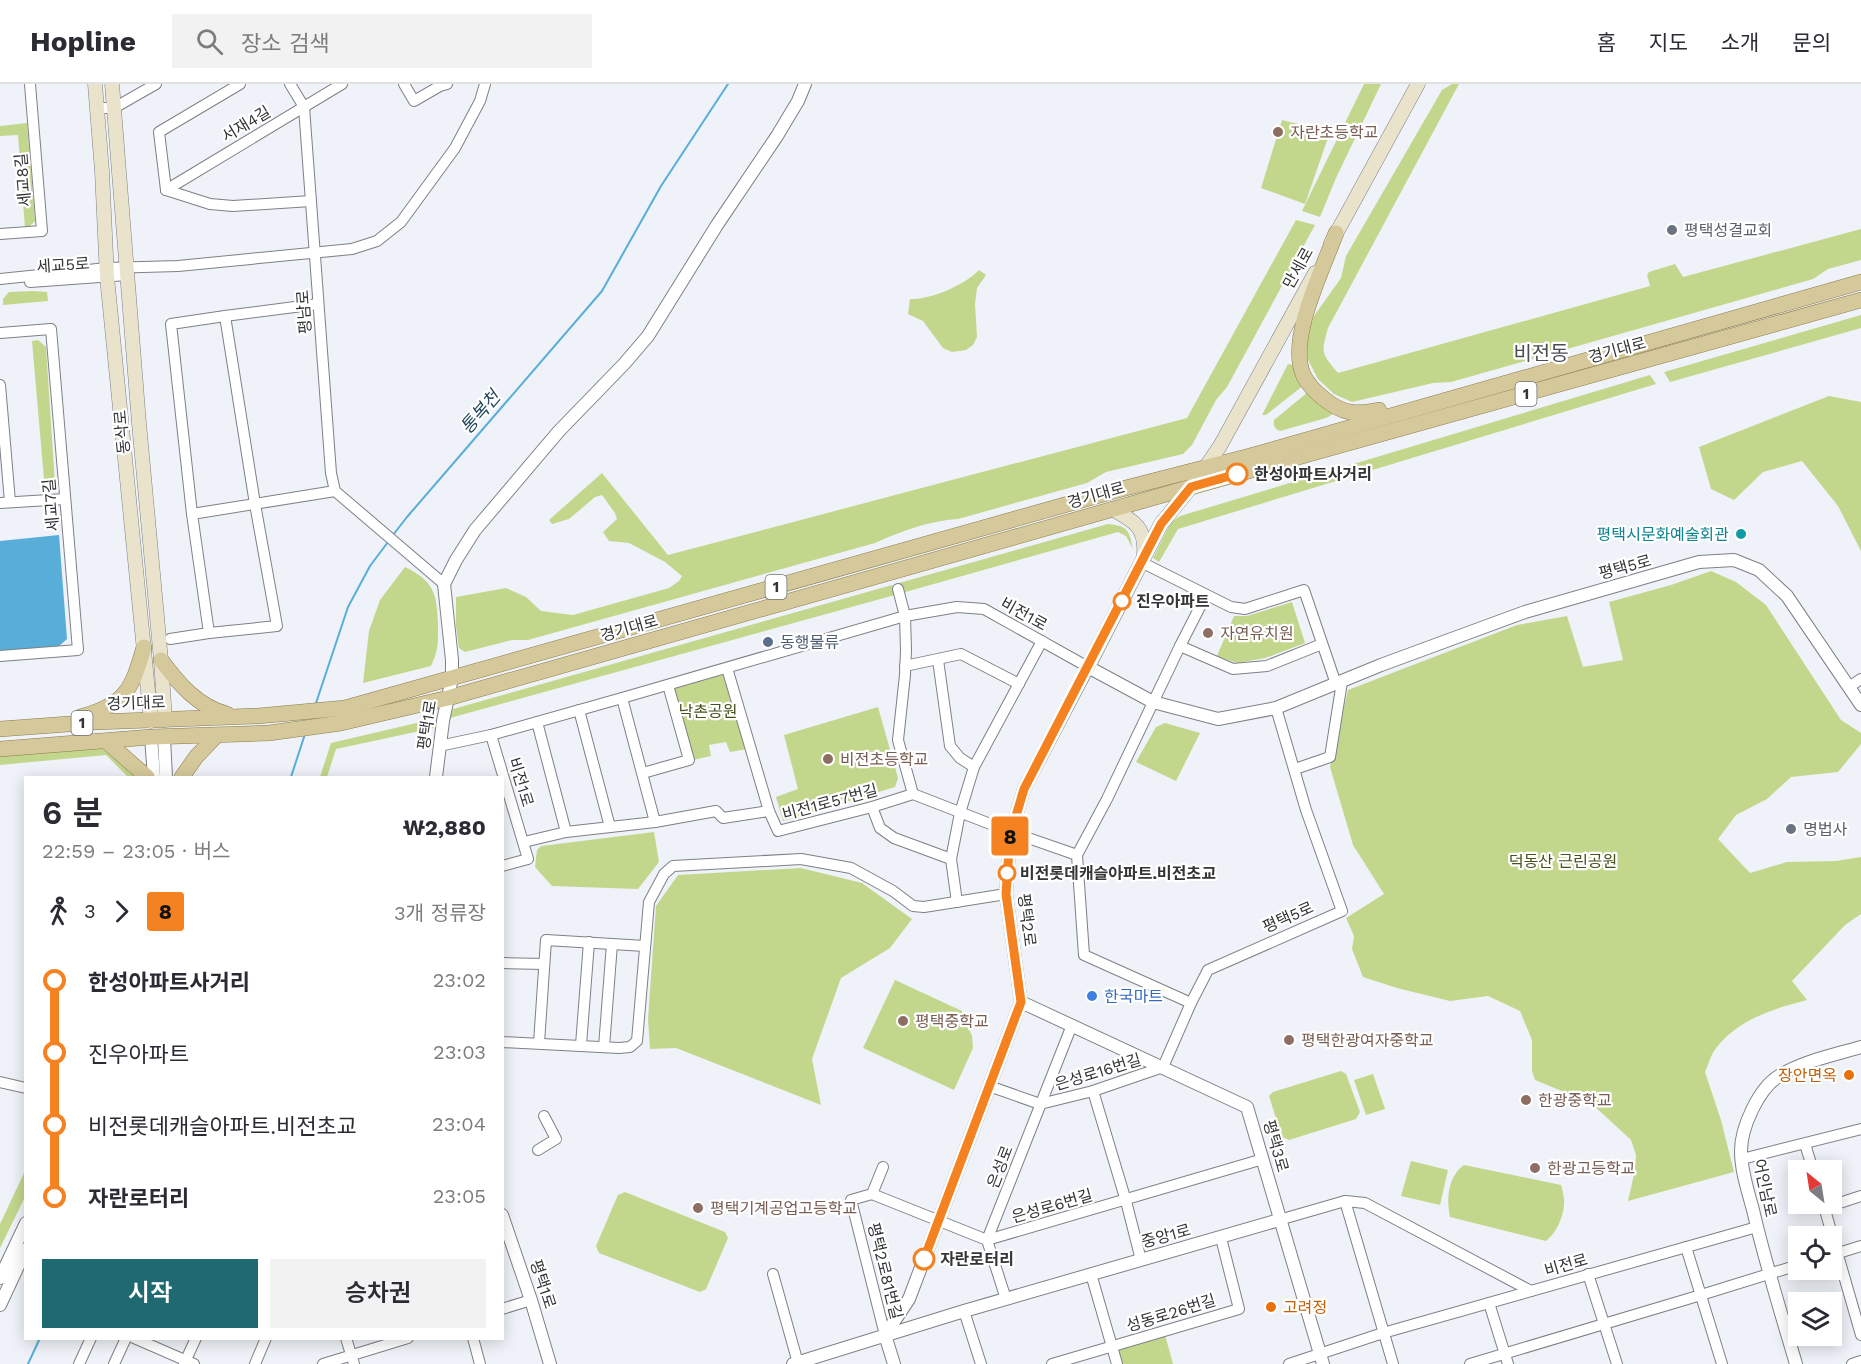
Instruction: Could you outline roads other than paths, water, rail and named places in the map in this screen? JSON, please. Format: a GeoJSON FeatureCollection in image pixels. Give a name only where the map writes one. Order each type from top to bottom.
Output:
{"type":"FeatureCollection","features":[{"type":"Feature","properties":{"kind":"main road","name":"동삭로"},"geometry":{"type":"LineString","coordinates":[[95,84],[107,272],[144,647],[158,721]]}},
{"type":"Feature","properties":{"kind":"main road","name":"동삭로"},"geometry":{"type":"LineString","coordinates":[[112,84],[139,423],[161,660],[158,721]]}},
{"type":"Feature","properties":{"kind":"main road","name":"만세로"},"geometry":{"type":"LineString","coordinates":[[1206,467],[1220,446],[1418,84]]}},
{"type":"Feature","properties":{"kind":"main road"},"geometry":{"type":"LineString","coordinates":[[1336,233],[1300,335],[1298,353],[1302,374],[1311,387],[1343,411],[1361,414],[1420,401],[1435,403]]}},
{"type":"Feature","properties":{"kind":"main road","name":"경기대로"},"geometry":{"type":"LineString","coordinates":[[0,729],[345,708],[1861,282]]}},
{"type":"Feature","properties":{"kind":"main road","name":"경기대로"},"geometry":{"type":"LineString","coordinates":[[217,735],[270,733],[341,723],[448,698],[1112,509],[1861,300]]}},
{"type":"Feature","properties":{"kind":"main road","name":"평택2로"},"geometry":{"type":"LineString","coordinates":[[1088,667],[1161,524],[1206,467]]}},
{"type":"Feature","properties":{"kind":"main road"},"geometry":{"type":"LineString","coordinates":[[1112,509],[1141,528],[1145,541],[1143,562]]}},
{"type":"Feature","properties":{"kind":"main road"},"geometry":{"type":"LineString","coordinates":[[53,725],[93,714],[119,700],[127,691],[136,672],[144,647]]}},
{"type":"Feature","properties":{"kind":"main road"},"geometry":{"type":"LineString","coordinates":[[161,660],[176,680],[202,703],[217,711],[236,716]]}},
{"type":"Feature","properties":{"kind":"main road"},"geometry":{"type":"LineString","coordinates":[[157,738],[158,721]]}},
{"type":"Feature","properties":{"kind":"main road"},"geometry":{"type":"LineString","coordinates":[[183,776],[196,757],[217,735]]}},
{"type":"Feature","properties":{"kind":"main road","name":"1"},"geometry":{"type":"LineString","coordinates":[[0,749],[217,735]]}},
{"type":"Feature","properties":{"kind":"main road"},"geometry":{"type":"LineString","coordinates":[[106,741],[146,776]]}},
{"type":"Feature","properties":{"kind":"street","name":"세교8길"},"geometry":{"type":"LineString","coordinates":[[0,234],[42,231],[30,84]]}},
{"type":"Feature","properties":{"kind":"street"},"geometry":{"type":"LineString","coordinates":[[97,108],[114,108],[156,84]]}},
{"type":"Feature","properties":{"kind":"street"},"geometry":{"type":"LineString","coordinates":[[240,84],[159,132],[166,190],[210,204],[233,206],[311,201]]}},
{"type":"Feature","properties":{"kind":"street"},"geometry":{"type":"LineString","coordinates":[[290,84],[304,107]]}},
{"type":"Feature","properties":{"kind":"street","name":"서재4길"},"geometry":{"type":"LineString","coordinates":[[166,190],[342,84]]}},
{"type":"Feature","properties":{"kind":"street"},"geometry":{"type":"LineString","coordinates":[[404,84],[414,101],[447,84]]}},
{"type":"Feature","properties":{"kind":"street","name":"세교5로"},"geometry":{"type":"LineString","coordinates":[[0,279],[127,271],[352,249],[377,241],[401,222],[455,148],[480,101],[485,84]]}},
{"type":"Feature","properties":{"kind":"street"},"geometry":{"type":"LineString","coordinates":[[192,514],[335,491],[444,584],[475,530],[560,431],[648,336],[717,225],[777,136],[806,84]]}},
{"type":"Feature","properties":{"kind":"street","name":"평남로"},"geometry":{"type":"LineString","coordinates":[[304,107],[331,473],[335,491]]}},
{"type":"Feature","properties":{"kind":"street","name":"세교5로"},"geometry":{"type":"LineString","coordinates":[[0,284],[107,272]]}},
{"type":"Feature","properties":{"kind":"street"},"geometry":{"type":"LineString","coordinates":[[209,633],[192,514],[171,324],[318,304]]}},
{"type":"Feature","properties":{"kind":"street"},"geometry":{"type":"LineString","coordinates":[[170,639],[277,626],[225,316]]}},
{"type":"Feature","properties":{"kind":"street","name":"세교7길"},"geometry":{"type":"LineString","coordinates":[[0,333],[51,329],[78,651],[0,656]]}},
{"type":"Feature","properties":{"kind":"street"},"geometry":{"type":"LineString","coordinates":[[0,385],[5,503],[65,499]]}},
{"type":"Feature","properties":{"kind":"street","name":"평택5로"},"geometry":{"type":"LineString","coordinates":[[1088,667],[1153,702],[1218,719],[1276,708],[1525,612],[1699,562],[1734,560],[1759,570],[1787,596],[1861,705]]}},
{"type":"Feature","properties":{"kind":"street"},"geometry":{"type":"LineString","coordinates":[[1143,562],[1230,607],[1245,609],[1304,591],[1322,644],[1339,683],[1330,758],[1295,769]]}},
{"type":"Feature","properties":{"kind":"street","name":"평택1로"},"geometry":{"type":"LineString","coordinates":[[436,776],[439,746],[452,678],[444,584]]}},
{"type":"Feature","properties":{"kind":"street"},"geometry":{"type":"LineString","coordinates":[[898,589],[905,616],[905,666],[897,740],[913,794],[1077,855]]}},
{"type":"Feature","properties":{"kind":"street"},"geometry":{"type":"LineString","coordinates":[[1191,1003],[1084,955],[1077,855],[1107,799],[1206,595]]}},
{"type":"Feature","properties":{"kind":"street","name":"비전1로"},"geometry":{"type":"LineString","coordinates":[[504,776],[491,735],[905,616],[957,607],[984,609],[1088,667]]}},
{"type":"Feature","properties":{"kind":"street"},"geometry":{"type":"LineString","coordinates":[[957,902],[951,859],[960,813],[974,767],[1042,641]]}},
{"type":"Feature","properties":{"kind":"street"},"geometry":{"type":"LineString","coordinates":[[1180,646],[1233,669],[1267,666],[1322,644]]}},
{"type":"Feature","properties":{"kind":"street"},"geometry":{"type":"LineString","coordinates":[[905,666],[961,654],[1019,684]]}},
{"type":"Feature","properties":{"kind":"street"},"geometry":{"type":"LineString","coordinates":[[938,660],[950,746],[960,758],[974,767]]}},
{"type":"Feature","properties":{"kind":"street","name":"평택2로"},"geometry":{"type":"LineString","coordinates":[[885,1335],[909,1299],[1021,1002],[1006,894],[1011,832],[1024,789],[1088,667]]}},
{"type":"Feature","properties":{"kind":"street"},"geometry":{"type":"LineString","coordinates":[[727,668],[769,811]]}},
{"type":"Feature","properties":{"kind":"street"},"geometry":{"type":"LineString","coordinates":[[1849,687],[1861,679]]}},
{"type":"Feature","properties":{"kind":"street"},"geometry":{"type":"LineString","coordinates":[[643,773],[689,760],[668,685]]}},
{"type":"Feature","properties":{"kind":"street"},"geometry":{"type":"LineString","coordinates":[[622,698],[655,822]]}},
{"type":"Feature","properties":{"kind":"street","name":"평택5로"},"geometry":{"type":"LineString","coordinates":[[1164,1067],[1191,1003],[1208,970],[1342,911],[1306,810],[1276,708]]}},
{"type":"Feature","properties":{"kind":"street"},"geometry":{"type":"LineString","coordinates":[[579,710],[610,827]]}},
{"type":"Feature","properties":{"kind":"street","name":"비전1로"},"geometry":{"type":"LineString","coordinates":[[537,722],[566,832]]}},
{"type":"Feature","properties":{"kind":"street"},"geometry":{"type":"LineString","coordinates":[[439,746],[491,735]]}},
{"type":"Feature","properties":{"kind":"street"},"geometry":{"type":"LineString","coordinates":[[154,776],[157,738]]}},
{"type":"Feature","properties":{"kind":"street"},"geometry":{"type":"LineString","coordinates":[[157,738],[166,776]]}},
{"type":"Feature","properties":{"kind":"street","name":"비전1로"},"geometry":{"type":"LineString","coordinates":[[504,777],[524,842]]}},
{"type":"Feature","properties":{"kind":"street","name":"비전1로57번길"},"geometry":{"type":"LineString","coordinates":[[524,842],[566,832],[655,822],[716,811],[723,818],[769,811],[778,831],[913,794]]}},
{"type":"Feature","properties":{"kind":"street"},"geometry":{"type":"LineString","coordinates":[[872,807],[880,828],[894,838],[951,859]]}},
{"type":"Feature","properties":{"kind":"street"},"geometry":{"type":"LineString","coordinates":[[504,865],[528,859],[524,842]]}},
{"type":"Feature","properties":{"kind":"street"},"geometry":{"type":"LineString","coordinates":[[504,1042],[630,1047],[638,1041],[649,902],[664,874],[673,866],[801,858],[851,868],[893,891],[913,906],[924,907],[1006,894]]}},
{"type":"Feature","properties":{"kind":"street"},"geometry":{"type":"LineString","coordinates":[[539,1043],[546,940],[645,946]]}},
{"type":"Feature","properties":{"kind":"street"},"geometry":{"type":"LineString","coordinates":[[581,1045],[589,942]]}},
{"type":"Feature","properties":{"kind":"street"},"geometry":{"type":"LineString","coordinates":[[604,1047],[612,944]]}},
{"type":"Feature","properties":{"kind":"street"},"geometry":{"type":"LineString","coordinates":[[504,963],[544,964]]}},
{"type":"Feature","properties":{"kind":"street","name":"평택3로"},"geometry":{"type":"LineString","coordinates":[[1021,1002],[1247,1107],[1321,1360]]}},
{"type":"Feature","properties":{"kind":"street","name":"은성로"},"geometry":{"type":"LineString","coordinates":[[987,1240],[1072,1025]]}},
{"type":"Feature","properties":{"kind":"street","name":"어인남로"},"geometry":{"type":"LineString","coordinates":[[1796,1364],[1769,1273],[1742,1160],[1744,1130],[1759,1096],[1778,1077],[1820,1059],[1861,1047]]}},
{"type":"Feature","properties":{"kind":"street","name":"은성로16번길"},"geometry":{"type":"LineString","coordinates":[[1040,1104],[1093,1091],[1164,1067]]}},
{"type":"Feature","properties":{"kind":"street"},"geometry":{"type":"LineString","coordinates":[[0,1080],[24,1083]]}},
{"type":"Feature","properties":{"kind":"street"},"geometry":{"type":"LineString","coordinates":[[0,1080],[24,1087]]}},
{"type":"Feature","properties":{"kind":"street"},"geometry":{"type":"LineString","coordinates":[[989,1086],[1040,1104]]}},
{"type":"Feature","properties":{"kind":"street"},"geometry":{"type":"LineString","coordinates":[[1093,1091],[1142,1260]]}},
{"type":"Feature","properties":{"kind":"street"},"geometry":{"type":"LineString","coordinates":[[538,1150],[556,1138],[544,1116]]}},
{"type":"Feature","properties":{"kind":"street"},"geometry":{"type":"LineString","coordinates":[[1742,1160],[1861,1128]]}},
{"type":"Feature","properties":{"kind":"street"},"geometry":{"type":"LineString","coordinates":[[1805,1144],[1810,1160]]}},
{"type":"Feature","properties":{"kind":"street","name":"은성로6번길"},"geometry":{"type":"LineString","coordinates":[[987,1240],[1263,1160]]}},
{"type":"Feature","properties":{"kind":"street"},"geometry":{"type":"LineString","coordinates":[[872,1194],[883,1167]]}},
{"type":"Feature","properties":{"kind":"street","name":"평택2로81번길"},"geometry":{"type":"LineString","coordinates":[[885,1335],[851,1200],[872,1194],[938,1222]]}},
{"type":"Feature","properties":{"kind":"street"},"geometry":{"type":"LineString","coordinates":[[1842,1200],[1861,1196]]}},
{"type":"Feature","properties":{"kind":"street"},"geometry":{"type":"LineString","coordinates":[[1345,1201],[1393,1364]]}},
{"type":"Feature","properties":{"kind":"street","name":"중앙1로"},"geometry":{"type":"LineString","coordinates":[[773,1274],[796,1363],[964,1311],[1345,1201],[1365,1203],[1530,1291]]}},
{"type":"Feature","properties":{"kind":"street","name":"평택1로"},"geometry":{"type":"LineString","coordinates":[[504,1221],[550,1364]]}},
{"type":"Feature","properties":{"kind":"street"},"geometry":{"type":"LineString","coordinates":[[938,1222],[987,1240],[1006,1299]]}},
{"type":"Feature","properties":{"kind":"street"},"geometry":{"type":"LineString","coordinates":[[0,1278],[24,1227]]}},
{"type":"Feature","properties":{"kind":"street","name":"비전로"},"geometry":{"type":"LineString","coordinates":[[1289,1364],[1321,1360],[1383,1333],[1757,1227]]}},
{"type":"Feature","properties":{"kind":"street","name":"성동로26번길"},"geometry":{"type":"LineString","coordinates":[[1112,1347],[1239,1309],[1221,1238]]}},
{"type":"Feature","properties":{"kind":"street"},"geometry":{"type":"LineString","coordinates":[[1842,1252],[1861,1246]]}},
{"type":"Feature","properties":{"kind":"street"},"geometry":{"type":"LineString","coordinates":[[1686,1247],[1722,1364]]}},
{"type":"Feature","properties":{"kind":"street"},"geometry":{"type":"LineString","coordinates":[[0,1305],[24,1253]]}},
{"type":"Feature","properties":{"kind":"street"},"geometry":{"type":"LineString","coordinates":[[1470,1364],[1506,1359],[1603,1323],[1701,1296],[1788,1268]]}},
{"type":"Feature","properties":{"kind":"street"},"geometry":{"type":"LineString","coordinates":[[1842,1272],[1857,1305],[1861,1335]]}},
{"type":"Feature","properties":{"kind":"street"},"geometry":{"type":"LineString","coordinates":[[1091,1274],[1117,1364]]}},
{"type":"Feature","properties":{"kind":"street"},"geometry":{"type":"LineString","coordinates":[[1588,1274],[1617,1364]]}},
{"type":"Feature","properties":{"kind":"street"},"geometry":{"type":"LineString","coordinates":[[504,1308],[531,1300]]}},
{"type":"Feature","properties":{"kind":"street"},"geometry":{"type":"LineString","coordinates":[[1489,1303],[1506,1359]]}},
{"type":"Feature","properties":{"kind":"street"},"geometry":{"type":"LineString","coordinates":[[964,1311],[981,1364]]}},
{"type":"Feature","properties":{"kind":"street"},"geometry":{"type":"LineString","coordinates":[[885,1335],[894,1364]]}},
{"type":"Feature","properties":{"kind":"street"},"geometry":{"type":"LineString","coordinates":[[885,1335],[894,1343],[900,1364]]}},
{"type":"Feature","properties":{"kind":"street"},"geometry":{"type":"LineString","coordinates":[[79,1364],[90,1340]]}},
{"type":"Feature","properties":{"kind":"street"},"geometry":{"type":"LineString","coordinates":[[114,1364],[125,1340]]}},
{"type":"Feature","properties":{"kind":"street"},"geometry":{"type":"LineString","coordinates":[[139,1340],[188,1363],[195,1340]]}},
{"type":"Feature","properties":{"kind":"street"},"geometry":{"type":"LineString","coordinates":[[255,1364],[265,1340]]}},
{"type":"Feature","properties":{"kind":"street"},"geometry":{"type":"LineString","coordinates":[[347,1340],[353,1360]]}},
{"type":"Feature","properties":{"kind":"street"},"geometry":{"type":"LineString","coordinates":[[323,1364],[353,1360],[403,1340]]}},
{"type":"Feature","properties":{"kind":"street"},"geometry":{"type":"LineString","coordinates":[[474,1340],[480,1364]]}},
{"type":"Feature","properties":{"kind":"street"},"geometry":{"type":"LineString","coordinates":[[1052,1364],[1112,1347]]}},
{"type":"Feature","properties":{"kind":"street"},"geometry":{"type":"LineString","coordinates":[[1852,1364],[1861,1362]]}},
{"type":"Feature","properties":{"kind":"water"},"geometry":{"type":"Polygon","coordinates":[[[59,535],[67,639],[58,647],[0,652],[0,541],[59,535]]]}},
{"type":"Feature","properties":{"kind":"waterway","name":"통복천"},"geometry":{"type":"LineString","coordinates":[[393,535],[602,291],[661,186],[728,84]]}},
{"type":"Feature","properties":{"kind":"waterway","name":"통복천"},"geometry":{"type":"LineString","coordinates":[[315,706],[348,607],[370,566],[388,542]]}},
{"type":"Feature","properties":{"kind":"waterway","name":"통복천"},"geometry":{"type":"LineString","coordinates":[[291,776],[305,734]]}},
{"type":"Feature","properties":{"kind":"waterway","name":"통복천"},"geometry":{"type":"LineString","coordinates":[[28,1364],[39,1340]]}},
{"type":"Feature","properties":{"kind":"place","name":"자란초등학교"},"geometry":{"type":"Point","coordinates":[1278,132]}},
{"type":"Feature","properties":{"kind":"place","name":"평택성결교회"},"geometry":{"type":"Point","coordinates":[1672,230]}},
{"type":"Feature","properties":{"kind":"place","name":"한성아파트사거리"},"geometry":{"type":"Point","coordinates":[1237,474]}},
{"type":"Feature","properties":{"kind":"place","name":"평택시문화예술회관"},"geometry":{"type":"Point","coordinates":[1741,534]}},
{"type":"Feature","properties":{"kind":"place","name":"진우아파트"},"geometry":{"type":"Point","coordinates":[1122,601]}},
{"type":"Feature","properties":{"kind":"place","name":"자연유치원"},"geometry":{"type":"Point","coordinates":[1208,633]}},
{"type":"Feature","properties":{"kind":"place","name":"동행물류"},"geometry":{"type":"Point","coordinates":[768,642]}},
{"type":"Feature","properties":{"kind":"place","name":"비전초등학교"},"geometry":{"type":"Point","coordinates":[828,759]}},
{"type":"Feature","properties":{"kind":"place","name":"명법사"},"geometry":{"type":"Point","coordinates":[1791,829]}},
{"type":"Feature","properties":{"kind":"place","name":"비전롯데캐슬아파트.비전초교"},"geometry":{"type":"Point","coordinates":[1007,873]}},
{"type":"Feature","properties":{"kind":"place","name":"한국마트"},"geometry":{"type":"Point","coordinates":[1092,996]}},
{"type":"Feature","properties":{"kind":"place","name":"평택중학교"},"geometry":{"type":"Point","coordinates":[903,1021]}},
{"type":"Feature","properties":{"kind":"place","name":"평택한광여자중학교"},"geometry":{"type":"Point","coordinates":[1289,1040]}},
{"type":"Feature","properties":{"kind":"place","name":"장안면옥"},"geometry":{"type":"Point","coordinates":[1849,1075]}},
{"type":"Feature","properties":{"kind":"place","name":"한광중학교"},"geometry":{"type":"Point","coordinates":[1526,1100]}},
{"type":"Feature","properties":{"kind":"place","name":"한광고등학교"},"geometry":{"type":"Point","coordinates":[1535,1168]}},
{"type":"Feature","properties":{"kind":"place","name":"평택기계공업고등학교"},"geometry":{"type":"Point","coordinates":[698,1208]}},
{"type":"Feature","properties":{"kind":"place","name":"자란로터리"},"geometry":{"type":"Point","coordinates":[924,1259]}},
{"type":"Feature","properties":{"kind":"place","name":"고려정"},"geometry":{"type":"Point","coordinates":[1271,1307]}},
{"type":"Feature","properties":{"kind":"district","name":"비전동"},"geometry":{"type":"Point","coordinates":[1541,353]}},
{"type":"Feature","properties":{"kind":"park label","name":"낙촌공원"},"geometry":{"type":"Point","coordinates":[708,711]}},
{"type":"Feature","properties":{"kind":"park label","name":"덕동산 근린공원"},"geometry":{"type":"Point","coordinates":[1563,861]}}]}
